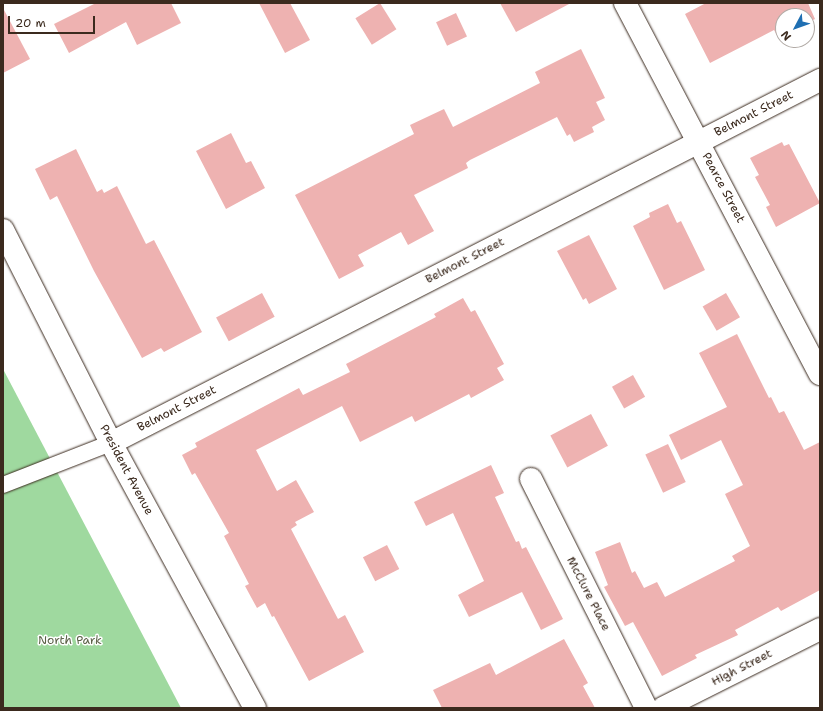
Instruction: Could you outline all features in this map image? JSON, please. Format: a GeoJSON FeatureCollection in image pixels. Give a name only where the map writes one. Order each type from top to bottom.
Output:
{"type":"FeatureCollection","features":[{"type":"Feature","properties":{"kind":"street","name":"Pearce Street"},"geometry":{"type":"LineString","coordinates":[[625,3],[820,374]]}},
{"type":"Feature","properties":{"kind":"street","name":"Belmont Street"},"geometry":{"type":"LineString","coordinates":[[111,443],[820,80]]}},
{"type":"Feature","properties":{"kind":"street","name":"President Avenue"},"geometry":{"type":"LineString","coordinates":[[3,230],[111,443],[255,708]]}},
{"type":"Feature","properties":{"kind":"street","name":"McClure Place"},"geometry":{"type":"LineString","coordinates":[[531,480],[646,708]]}},
{"type":"Feature","properties":{"kind":"street","name":"High Street"},"geometry":{"type":"LineString","coordinates":[[663,708],[820,629]]}},
{"type":"Feature","properties":{"kind":"lane"},"geometry":{"type":"LineString","coordinates":[[3,485],[111,443]]}},
{"type":"Feature","properties":{"kind":"green space","name":"North Park"},"geometry":{"type":"Polygon","coordinates":[[[3,369],[181,708],[3,708],[3,369]]]}},
{"type":"Feature","properties":{"kind":"building"},"geometry":{"type":"Polygon","coordinates":[[[96,3],[171,3],[181,23],[137,45],[126,22],[69,53],[54,24],[96,3]]]}},
{"type":"Feature","properties":{"kind":"building"},"geometry":{"type":"Polygon","coordinates":[[[259,3],[290,3],[310,40],[285,53],[259,3]]]}},
{"type":"Feature","properties":{"kind":"building"},"geometry":{"type":"Polygon","coordinates":[[[380,3],[396,29],[372,45],[355,18],[380,3]]]}},
{"type":"Feature","properties":{"kind":"building"},"geometry":{"type":"Polygon","coordinates":[[[500,3],[571,3],[516,32],[500,3]]]}},
{"type":"Feature","properties":{"kind":"building"},"geometry":{"type":"Polygon","coordinates":[[[706,3],[808,3],[810,8],[775,8],[775,32],[774,30],[710,63],[685,14],[706,3]]]}},
{"type":"Feature","properties":{"kind":"building"},"geometry":{"type":"Polygon","coordinates":[[[3,8],[30,59],[3,73],[3,8]]]}},
{"type":"Feature","properties":{"kind":"building"},"geometry":{"type":"Polygon","coordinates":[[[456,13],[467,37],[447,46],[436,22],[456,13]]]}},
{"type":"Feature","properties":{"kind":"building"},"geometry":{"type":"Polygon","coordinates":[[[581,49],[605,98],[596,102],[605,120],[592,127],[594,132],[574,142],[570,134],[567,136],[557,117],[470,160],[466,163],[468,168],[414,195],[434,231],[408,245],[401,232],[358,255],[364,266],[339,279],[295,195],[414,134],[410,125],[444,109],[453,127],[540,83],[535,72],[581,49]]]}},
{"type":"Feature","properties":{"kind":"building"},"geometry":{"type":"Polygon","coordinates":[[[231,133],[246,163],[251,161],[265,188],[226,209],[196,151],[231,133]]]}},
{"type":"Feature","properties":{"kind":"building"},"geometry":{"type":"Polygon","coordinates":[[[782,142],[784,146],[789,144],[820,203],[776,227],[766,207],[770,205],[755,177],[759,175],[750,158],[782,142]]]}},
{"type":"Feature","properties":{"kind":"building"},"geometry":{"type":"Polygon","coordinates":[[[76,149],[97,192],[102,189],[104,193],[117,186],[146,244],[154,240],[202,332],[164,352],[161,348],[142,358],[94,271],[57,196],[50,200],[35,169],[76,149]]]}},
{"type":"Feature","properties":{"kind":"building"},"geometry":{"type":"Polygon","coordinates":[[[668,204],[677,223],[681,221],[705,270],[664,290],[633,226],[650,217],[649,213],[668,204]]]}},
{"type":"Feature","properties":{"kind":"building"},"geometry":{"type":"Polygon","coordinates":[[[589,235],[617,289],[589,304],[586,298],[583,300],[557,251],[589,235]]]}},
{"type":"Feature","properties":{"kind":"building"},"geometry":{"type":"Polygon","coordinates":[[[262,293],[275,317],[229,341],[216,317],[262,293]]]}},
{"type":"Feature","properties":{"kind":"building"},"geometry":{"type":"Polygon","coordinates":[[[726,293],[740,317],[717,331],[703,306],[726,293]]]}},
{"type":"Feature","properties":{"kind":"building"},"geometry":{"type":"Polygon","coordinates":[[[463,298],[471,312],[475,310],[504,364],[497,368],[504,380],[471,398],[469,394],[415,422],[412,416],[360,442],[342,406],[256,450],[277,491],[296,480],[314,512],[295,522],[297,525],[291,529],[338,619],[345,615],[364,652],[309,681],[274,616],[272,617],[265,603],[257,608],[245,586],[249,584],[224,536],[229,533],[195,473],[192,475],[182,455],[197,447],[195,443],[299,388],[303,395],[350,372],[346,364],[436,317],[434,314],[463,298]]]}},
{"type":"Feature","properties":{"kind":"building"},"geometry":{"type":"Polygon","coordinates":[[[737,334],[769,398],[771,397],[779,413],[784,411],[804,450],[820,442],[820,590],[781,611],[778,607],[735,630],[738,635],[695,655],[697,658],[662,676],[633,622],[625,626],[604,587],[608,585],[595,552],[620,542],[632,573],[635,571],[644,588],[657,582],[665,597],[735,561],[732,556],[750,546],[725,494],[743,485],[721,440],[681,460],[669,435],[727,407],[699,353],[737,334]]]}},
{"type":"Feature","properties":{"kind":"building"},"geometry":{"type":"Polygon","coordinates":[[[633,375],[645,397],[624,409],[612,387],[633,375]]]}},
{"type":"Feature","properties":{"kind":"building"},"geometry":{"type":"Polygon","coordinates":[[[591,414],[608,446],[567,467],[550,436],[591,414]]]}},
{"type":"Feature","properties":{"kind":"building"},"geometry":{"type":"Polygon","coordinates":[[[668,444],[686,482],[663,493],[645,455],[668,444]]]}},
{"type":"Feature","properties":{"kind":"building"},"geometry":{"type":"Polygon","coordinates":[[[491,465],[504,493],[495,497],[516,542],[519,541],[522,549],[526,547],[563,619],[541,630],[522,592],[469,617],[458,595],[484,581],[453,513],[426,526],[414,502],[491,465]]]}},
{"type":"Feature","properties":{"kind":"building"},"geometry":{"type":"Polygon","coordinates":[[[387,545],[399,569],[375,581],[363,557],[387,545]]]}},
{"type":"Feature","properties":{"kind":"building"},"geometry":{"type":"Polygon","coordinates":[[[564,639],[588,683],[583,686],[595,708],[442,708],[433,690],[490,663],[496,675],[564,639]]]}}]}
